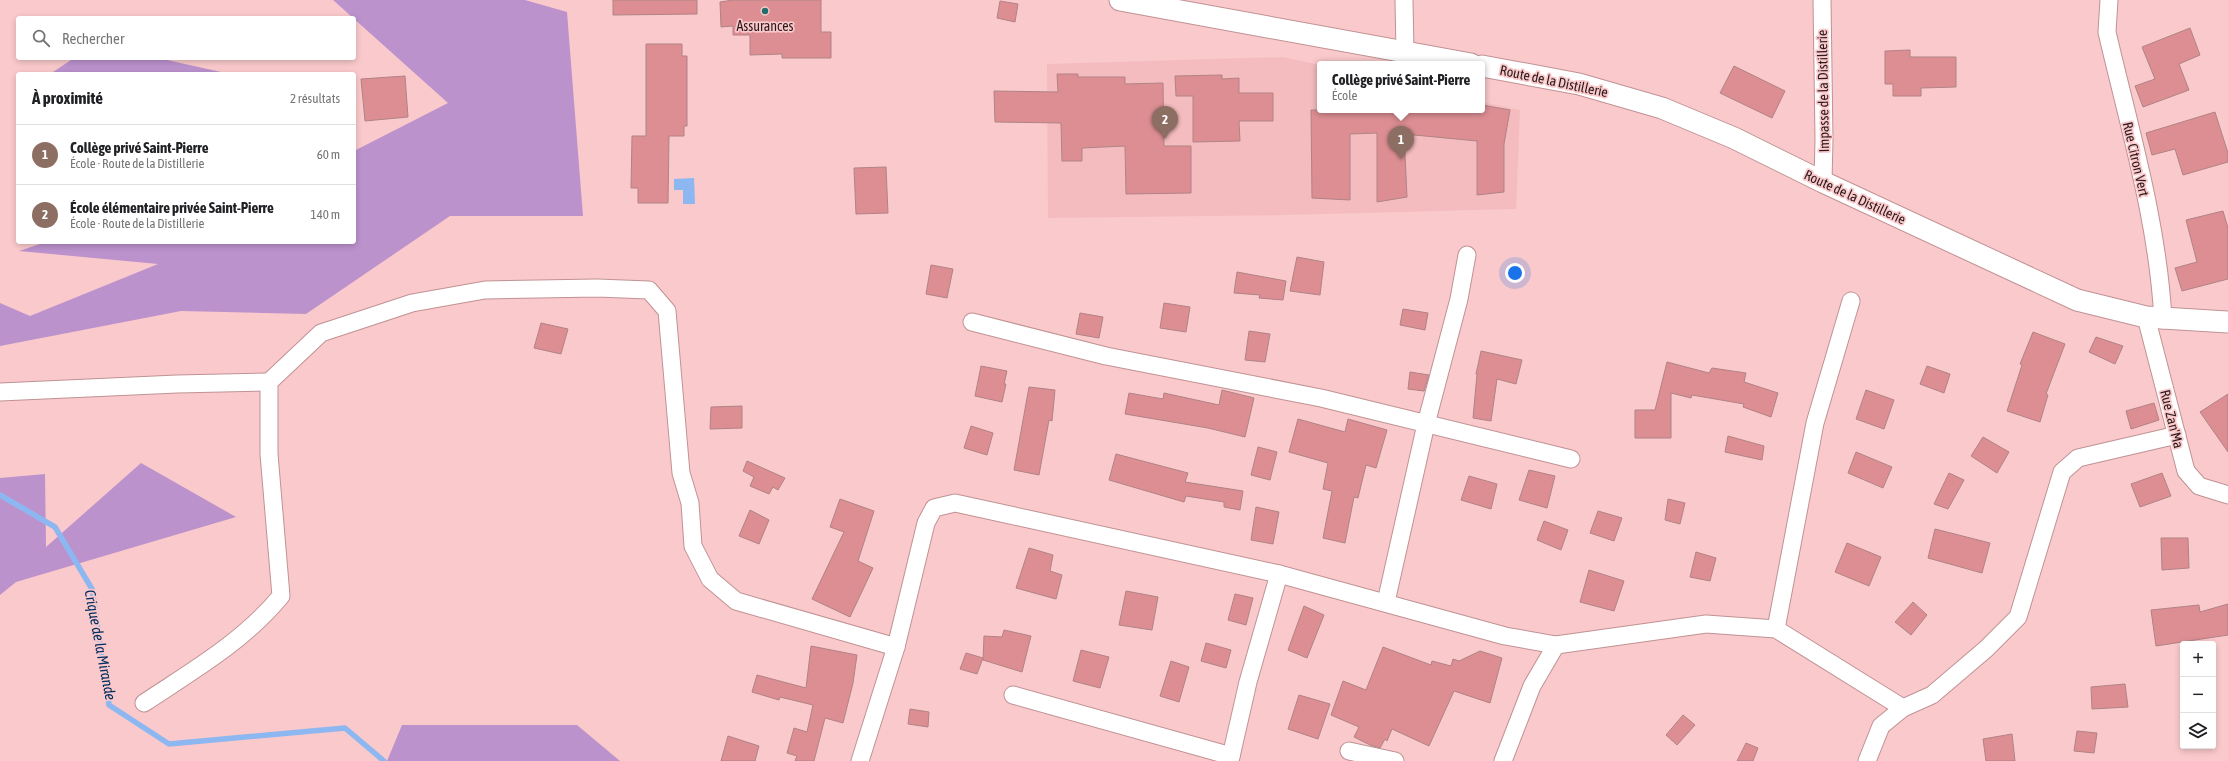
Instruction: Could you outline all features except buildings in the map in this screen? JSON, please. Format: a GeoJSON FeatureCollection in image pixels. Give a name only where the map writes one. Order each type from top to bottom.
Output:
{"type":"FeatureCollection","features":[{"type":"Feature","properties":{"kind":"street"},"geometry":{"type":"LineString","coordinates":[[1120,0],[1454,61]]}},
{"type":"Feature","properties":{"kind":"street"},"geometry":{"type":"LineString","coordinates":[[1404,0],[1405,52]]}},
{"type":"Feature","properties":{"kind":"street","name":"Impasse de la Distillerie"},"geometry":{"type":"LineString","coordinates":[[1822,0],[1824,139],[1823,182]]}},
{"type":"Feature","properties":{"kind":"street","name":"Rue Citron Vert"},"geometry":{"type":"LineString","coordinates":[[2109,0],[2107,32],[2151,223],[2162,294],[2155,319]]}},
{"type":"Feature","properties":{"kind":"street","name":"Route de la Distillerie"},"geometry":{"type":"LineString","coordinates":[[1485,67],[1579,84],[1662,108],[1734,138],[1823,182],[2077,300],[2155,319],[2228,322]]}},
{"type":"Feature","properties":{"kind":"street"},"geometry":{"type":"LineString","coordinates":[[1386,602],[1426,424],[1459,299],[1467,255]]}},
{"type":"Feature","properties":{"kind":"street"},"geometry":{"type":"LineString","coordinates":[[0,392],[177,384],[269,382],[321,333],[412,303],[485,290],[597,288],[649,290],[666,311],[682,473],[690,503],[693,546],[710,579],[736,601],[896,647]]}},
{"type":"Feature","properties":{"kind":"street"},"geometry":{"type":"LineString","coordinates":[[1776,629],[1815,423],[1851,301]]}},
{"type":"Feature","properties":{"kind":"street","name":"Rue Zan'Ma"},"geometry":{"type":"LineString","coordinates":[[2155,319],[2177,435],[2186,470],[2199,486],[2228,495]]}},
{"type":"Feature","properties":{"kind":"street"},"geometry":{"type":"LineString","coordinates":[[972,322],[1106,356],[1321,398],[1571,459]]}},
{"type":"Feature","properties":{"kind":"street"},"geometry":{"type":"LineString","coordinates":[[144,703],[223,651],[267,613],[281,596],[269,454],[269,382]]}},
{"type":"Feature","properties":{"kind":"street"},"geometry":{"type":"LineString","coordinates":[[1867,761],[1881,726],[1903,708],[1932,694],[1986,649],[2018,617],[2062,472],[2078,458],[2177,435]]}},
{"type":"Feature","properties":{"kind":"street"},"geometry":{"type":"LineString","coordinates":[[860,761],[896,647],[926,523],[934,508],[955,503],[1279,574],[1386,602],[1505,636],[1556,645],[1706,624],[1776,629],[1903,708]]}},
{"type":"Feature","properties":{"kind":"street"},"geometry":{"type":"LineString","coordinates":[[1013,695],[1230,758],[1248,682],[1279,574]]}},
{"type":"Feature","properties":{"kind":"street"},"geometry":{"type":"LineString","coordinates":[[1502,761],[1532,686],[1556,645]]}},
{"type":"Feature","properties":{"kind":"street"},"geometry":{"type":"LineString","coordinates":[[1349,751],[1395,761]]}},
{"type":"Feature","properties":{"kind":"shaded area"},"geometry":{"type":"Polygon","coordinates":[[[333,0],[525,0],[567,12],[583,216],[450,216],[306,314],[181,311],[0,346],[0,303],[30,316],[158,264],[19,251],[40,244],[356,244],[356,150],[448,103],[356,21],[356,16],[351,16],[333,0]]]}},
{"type":"Feature","properties":{"kind":"shaded area"},"geometry":{"type":"Polygon","coordinates":[[[1283,57],[1317,64],[1317,113],[1485,113],[1485,103],[1520,110],[1516,209],[1284,215],[1048,218],[1047,64],[1283,57]]]}},
{"type":"Feature","properties":{"kind":"shaded area"},"geometry":{"type":"Polygon","coordinates":[[[71,60],[167,60],[221,72],[53,72],[71,60]]]}},
{"type":"Feature","properties":{"kind":"shaded area"},"geometry":{"type":"Polygon","coordinates":[[[141,463],[236,517],[16,582],[0,595],[0,478],[45,474],[46,547],[141,463]]]}},
{"type":"Feature","properties":{"kind":"shaded area"},"geometry":{"type":"Polygon","coordinates":[[[402,725],[577,725],[620,761],[387,761],[402,725]]]}},
{"type":"Feature","properties":{"kind":"water"},"geometry":{"type":"Polygon","coordinates":[[[694,178],[695,204],[683,204],[683,190],[674,190],[674,179],[694,178]]]}},
{"type":"Feature","properties":{"kind":"waterway","name":"Crique de la Mirande"},"geometry":{"type":"LineString","coordinates":[[0,495],[55,527],[92,589],[109,705],[169,744],[345,728],[384,761]]}},
{"type":"Feature","properties":{"kind":"place","name":"Assurances"},"geometry":{"type":"Point","coordinates":[765,11]}},
{"type":"Feature","properties":{"kind":"place","name":"École élémentaire privée Saint-Pierre"},"geometry":{"type":"Point","coordinates":[1165,139]}},
{"type":"Feature","properties":{"kind":"place","name":"Collège privé Saint-Pierre"},"geometry":{"type":"Point","coordinates":[1401,159]}}]}
